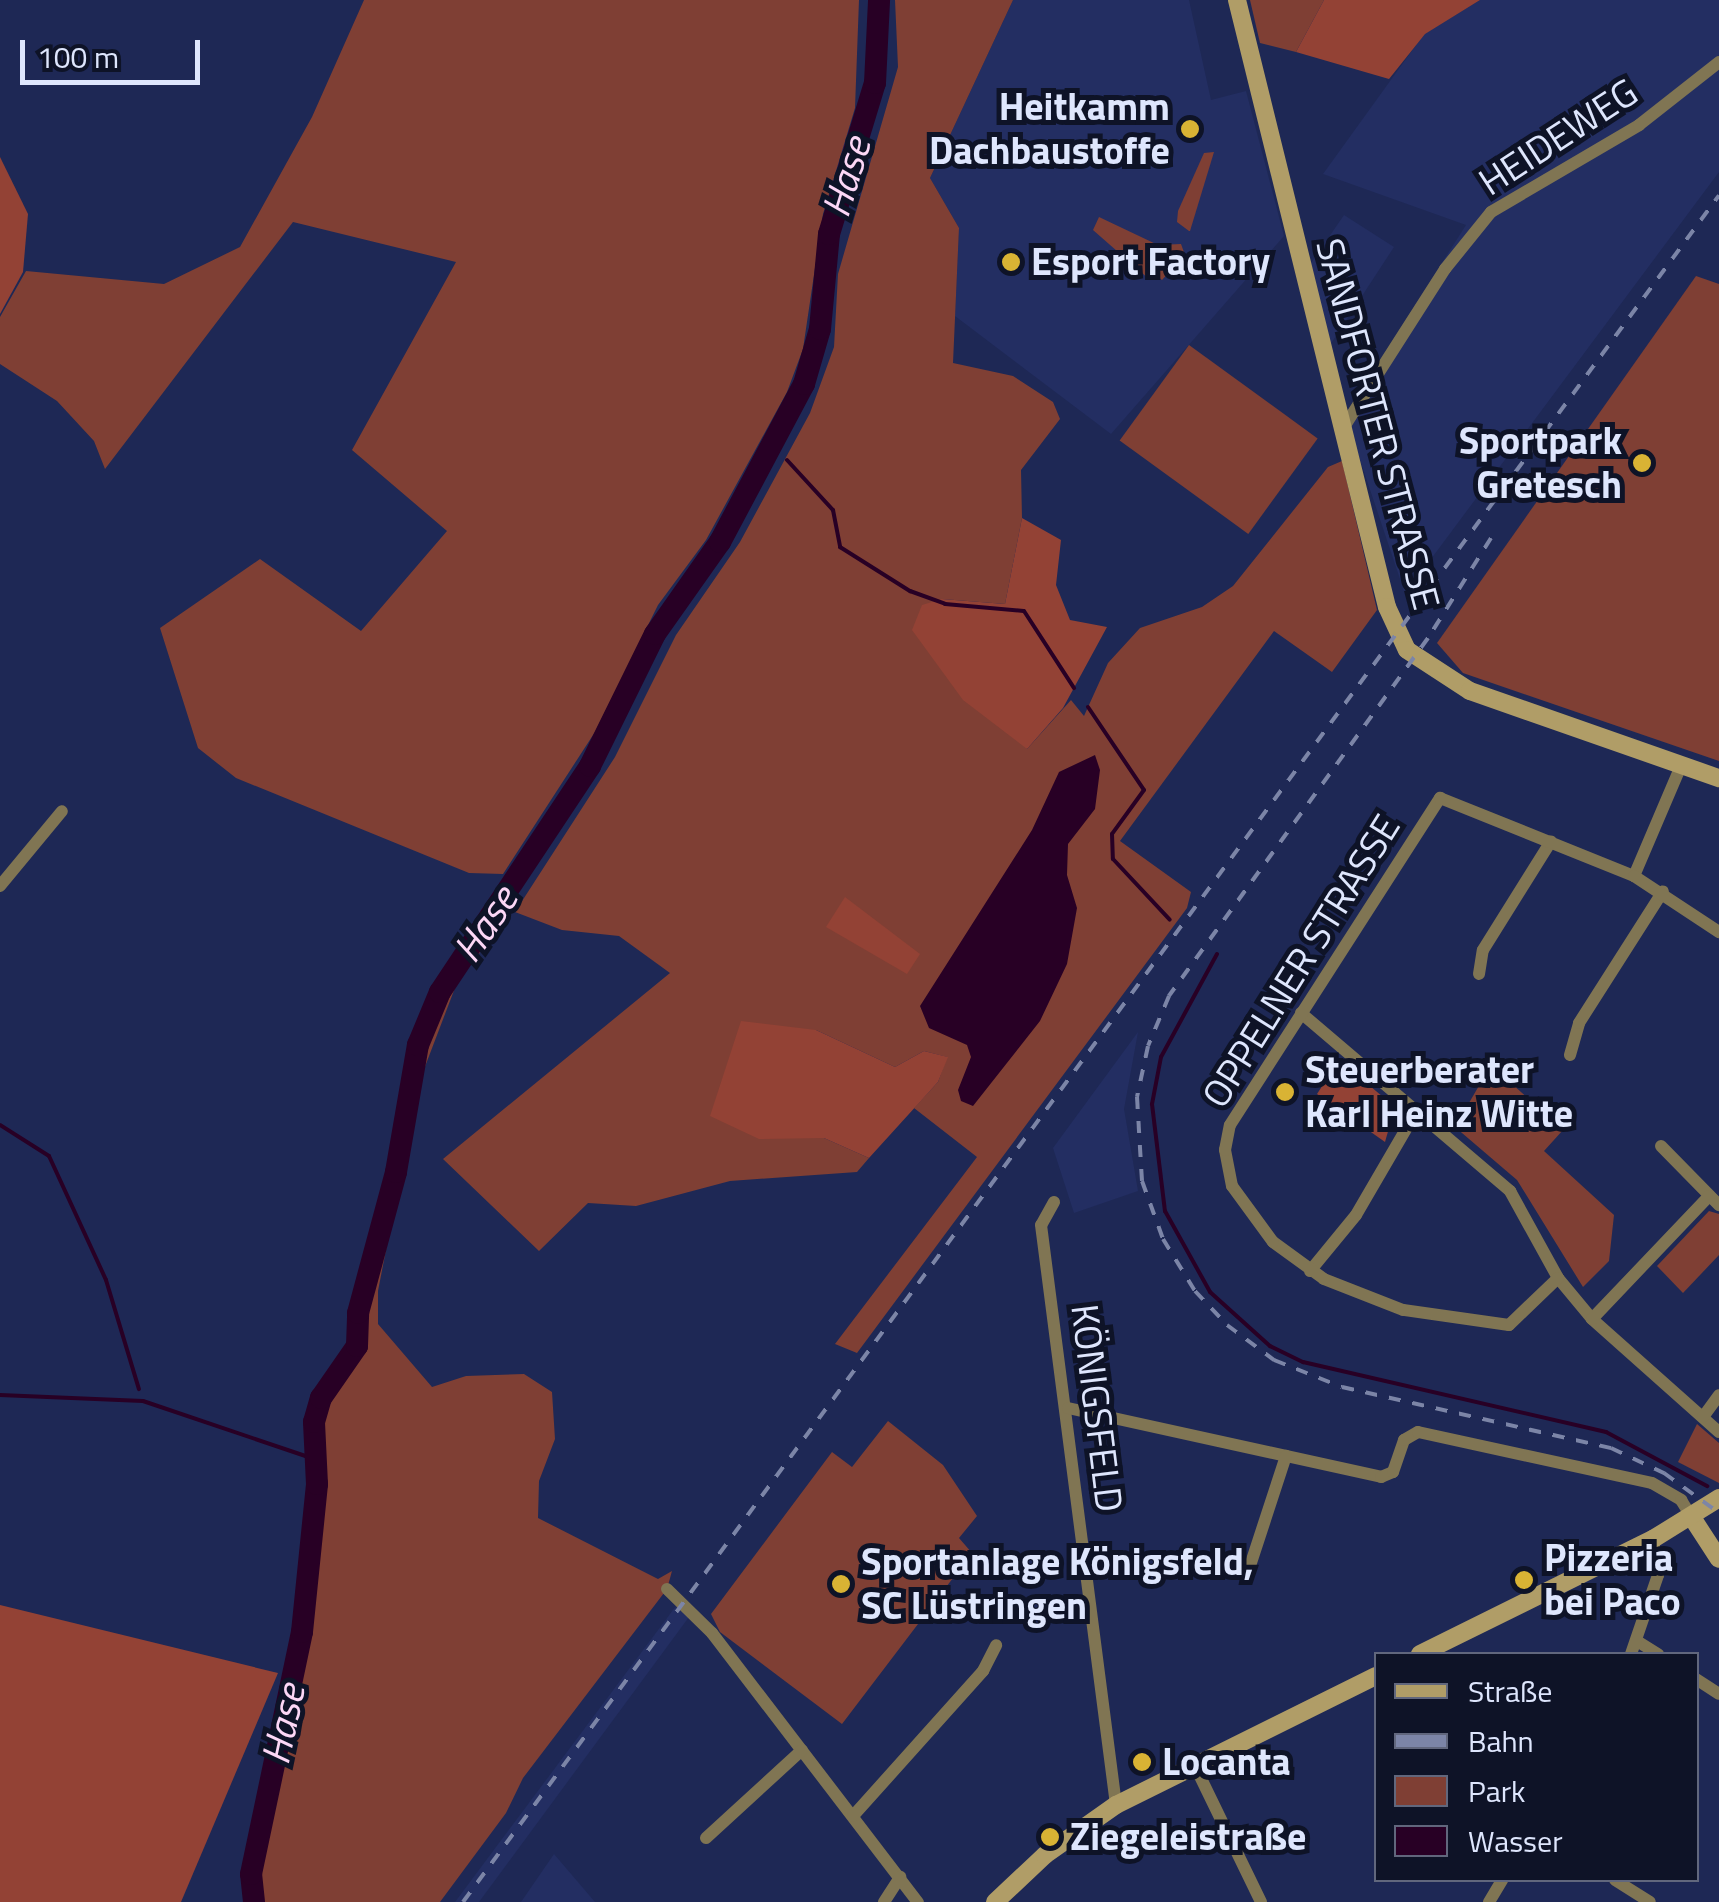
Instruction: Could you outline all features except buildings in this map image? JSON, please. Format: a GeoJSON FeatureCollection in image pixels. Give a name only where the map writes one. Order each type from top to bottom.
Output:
{"type":"FeatureCollection","features":[{"type":"Feature","properties":{"kind":"street","name":"SANDFORTER STRASSE"},"geometry":{"type":"LineString","coordinates":[[1237,0],[1387,607],[1414,657],[1470,691],[1719,778]]}},
{"type":"Feature","properties":{"kind":"street","name":"HEIDEWEG"},"geometry":{"type":"LineString","coordinates":[[1344,426],[1445,269],[1491,212],[1638,125],[1719,62]]}},
{"type":"Feature","properties":{"kind":"street"},"geometry":{"type":"LineString","coordinates":[[1634,876],[1681,766]]}},
{"type":"Feature","properties":{"kind":"street","name":"OPPELNER STRASSE"},"geometry":{"type":"LineString","coordinates":[[1551,842],[1440,798],[1230,1124],[1225,1150],[1232,1186],[1254,1221],[1310,1272],[1403,1310],[1509,1325],[1558,1278]]}},
{"type":"Feature","properties":{"kind":"street"},"geometry":{"type":"LineString","coordinates":[[0,886],[62,811]]}},
{"type":"Feature","properties":{"kind":"street"},"geometry":{"type":"LineString","coordinates":[[1479,974],[1484,950],[1551,842],[1663,891],[1719,932]]}},
{"type":"Feature","properties":{"kind":"street"},"geometry":{"type":"LineString","coordinates":[[1570,1055],[1580,1023],[1663,891]]}},
{"type":"Feature","properties":{"kind":"street"},"geometry":{"type":"LineString","coordinates":[[1301,1013],[1510,1191],[1558,1278],[1592,1319],[1719,1432]]}},
{"type":"Feature","properties":{"kind":"street"},"geometry":{"type":"LineString","coordinates":[[1310,1272],[1356,1215],[1417,1110]]}},
{"type":"Feature","properties":{"kind":"street"},"geometry":{"type":"LineString","coordinates":[[1592,1319],[1714,1200],[1662,1146]]}},
{"type":"Feature","properties":{"kind":"street","name":"KÖNIGSFELD"},"geometry":{"type":"LineString","coordinates":[[1054,1202],[1041,1224],[1068,1408],[1116,1805]]}},
{"type":"Feature","properties":{"kind":"street"},"geometry":{"type":"LineString","coordinates":[[1703,1417],[1719,1394]]}},
{"type":"Feature","properties":{"kind":"street"},"geometry":{"type":"LineString","coordinates":[[1068,1408],[1381,1477],[1393,1472],[1404,1440],[1418,1432],[1652,1483],[1680,1500],[1719,1558]]}},
{"type":"Feature","properties":{"kind":"street"},"geometry":{"type":"LineString","coordinates":[[1250,1566],[1286,1456]]}},
{"type":"Feature","properties":{"kind":"street"},"geometry":{"type":"LineString","coordinates":[[1424,1652],[1653,1539],[1719,1498]]}},
{"type":"Feature","properties":{"kind":"street"},"geometry":{"type":"LineString","coordinates":[[1634,1648],[1660,1562],[1653,1539]]}},
{"type":"Feature","properties":{"kind":"street"},"geometry":{"type":"LineString","coordinates":[[667,1589],[712,1633],[918,1902]]}},
{"type":"Feature","properties":{"kind":"street"},"geometry":{"type":"LineString","coordinates":[[853,1816],[983,1670],[996,1645]]}},
{"type":"Feature","properties":{"kind":"street"},"geometry":{"type":"LineString","coordinates":[[995,1902],[1045,1855],[1116,1805],[1374,1677]]}},
{"type":"Feature","properties":{"kind":"street"},"geometry":{"type":"LineString","coordinates":[[706,1838],[802,1750]]}},
{"type":"Feature","properties":{"kind":"street"},"geometry":{"type":"LineString","coordinates":[[1195,1766],[1261,1902]]}},
{"type":"Feature","properties":{"kind":"street"},"geometry":{"type":"LineString","coordinates":[[884,1902],[900,1877]]}},
{"type":"Feature","properties":{"kind":"street"},"geometry":{"type":"LineString","coordinates":[[1617,1882],[1650,1902]]}},
{"type":"Feature","properties":{"kind":"shaded area"},"geometry":{"type":"Polygon","coordinates":[[[1013,0],[1189,0],[1211,100],[1246,91],[1284,236],[1111,434],[955,316],[959,228],[930,178],[1013,0]]]}},
{"type":"Feature","properties":{"kind":"shaded area"},"geometry":{"type":"Polygon","coordinates":[[[1324,0],[1480,0],[1425,34],[1389,79],[1296,52],[1324,0]]]}},
{"type":"Feature","properties":{"kind":"shaded area"},"geometry":{"type":"Polygon","coordinates":[[[1480,0],[1719,0],[1719,172],[1405,594],[1345,415],[1466,225],[1323,174],[1424,34],[1480,0]]]}},
{"type":"Feature","properties":{"kind":"shaded area"},"geometry":{"type":"Polygon","coordinates":[[[0,157],[28,214],[23,272],[0,314],[0,157]]]}},
{"type":"Feature","properties":{"kind":"shaded area"},"geometry":{"type":"Polygon","coordinates":[[[1344,215],[1394,247],[1330,345],[1311,263],[1344,215]]]}},
{"type":"Feature","properties":{"kind":"shaded area"},"geometry":{"type":"Polygon","coordinates":[[[1022,518],[1061,540],[1056,585],[1070,620],[1107,627],[1063,708],[1027,749],[963,700],[912,630],[922,605],[942,599],[1005,604],[1022,518]]]}},
{"type":"Feature","properties":{"kind":"shaded area"},"geometry":{"type":"Polygon","coordinates":[[[845,897],[920,954],[907,974],[826,927],[845,897]]]}},
{"type":"Feature","properties":{"kind":"shaded area"},"geometry":{"type":"Polygon","coordinates":[[[741,1021],[816,1030],[895,1067],[924,1051],[948,1057],[938,1082],[869,1158],[824,1138],[759,1139],[710,1116],[741,1021]]]}},
{"type":"Feature","properties":{"kind":"shaded area"},"geometry":{"type":"Polygon","coordinates":[[[1138,1032],[1124,1109],[1138,1191],[1074,1213],[1053,1148],[1138,1032]]]}},
{"type":"Feature","properties":{"kind":"shaded area"},"geometry":{"type":"Polygon","coordinates":[[[1339,1060],[1395,1107],[1385,1142],[1317,1094],[1339,1060]]]}},
{"type":"Feature","properties":{"kind":"shaded area"},"geometry":{"type":"Polygon","coordinates":[[[0,1605],[278,1673],[181,1902],[0,1902],[0,1605]]]}},
{"type":"Feature","properties":{"kind":"shaded area"},"geometry":{"type":"Polygon","coordinates":[[[676,1606],[689,1617],[479,1902],[455,1902],[676,1606]]]}},
{"type":"Feature","properties":{"kind":"shaded area"},"geometry":{"type":"Polygon","coordinates":[[[554,1854],[595,1902],[521,1902],[554,1854]]]}},
{"type":"Feature","properties":{"kind":"green space"},"geometry":{"type":"Polygon","coordinates":[[[364,0],[859,0],[855,108],[823,214],[803,349],[787,392],[706,540],[658,605],[595,732],[503,874],[469,873],[236,778],[198,748],[160,628],[260,559],[361,631],[447,531],[352,450],[456,262],[293,222],[105,469],[94,441],[57,401],[0,364],[0,317],[26,271],[164,284],[240,247],[312,117],[364,0]]]}},
{"type":"Feature","properties":{"kind":"green space"},"geometry":{"type":"Polygon","coordinates":[[[895,0],[1013,0],[930,178],[959,228],[953,363],[1013,376],[1053,402],[1060,419],[1021,470],[1022,518],[1005,604],[942,599],[1027,749],[1071,700],[1084,716],[1108,663],[1140,628],[1202,607],[1233,586],[1328,467],[1342,461],[1377,610],[1332,672],[1274,631],[1120,841],[1191,892],[1187,908],[857,1353],[835,1344],[977,1157],[914,1108],[938,1082],[947,1057],[924,1051],[895,1067],[816,1030],[824,1138],[869,1158],[857,1172],[730,1181],[636,1206],[588,1203],[539,1251],[443,1159],[670,973],[619,936],[562,930],[515,912],[615,757],[676,635],[740,542],[810,413],[834,347],[838,274],[898,67],[895,0]]]}},
{"type":"Feature","properties":{"kind":"green space"},"geometry":{"type":"Polygon","coordinates":[[[1250,0],[1324,0],[1296,52],[1260,43],[1250,0]]]}},
{"type":"Feature","properties":{"kind":"green space"},"geometry":{"type":"Polygon","coordinates":[[[1214,152],[1189,231],[1177,222],[1178,211],[1204,153],[1214,152]]]}},
{"type":"Feature","properties":{"kind":"green space"},"geometry":{"type":"Polygon","coordinates":[[[1099,217],[1158,245],[1181,244],[1185,255],[1162,280],[1156,275],[1150,280],[1093,230],[1099,217]]]}},
{"type":"Feature","properties":{"kind":"green space","name":"Sportpark Gretesch"},"geometry":{"type":"Polygon","coordinates":[[[1696,276],[1719,284],[1719,761],[1463,673],[1437,643],[1696,276]]]}},
{"type":"Feature","properties":{"kind":"green space"},"geometry":{"type":"Polygon","coordinates":[[[1189,345],[1318,438],[1248,534],[1120,440],[1189,345]]]}},
{"type":"Feature","properties":{"kind":"green space"},"geometry":{"type":"Polygon","coordinates":[[[505,898],[513,911],[458,980],[418,1085],[378,1291],[378,1324],[432,1387],[466,1376],[524,1374],[552,1392],[555,1439],[539,1481],[538,1518],[658,1579],[672,1571],[667,1589],[523,1778],[506,1813],[440,1902],[254,1902],[257,1846],[302,1632],[317,1484],[314,1422],[321,1398],[357,1346],[358,1313],[396,1172],[418,1045],[440,992],[505,898]]]}},
{"type":"Feature","properties":{"kind":"green space"},"geometry":{"type":"Polygon","coordinates":[[[1491,1065],[1563,1130],[1544,1151],[1614,1215],[1609,1261],[1583,1287],[1517,1180],[1455,1127],[1491,1065]]]}},
{"type":"Feature","properties":{"kind":"green space"},"geometry":{"type":"Polygon","coordinates":[[[1709,1211],[1719,1214],[1719,1255],[1683,1293],[1657,1266],[1709,1211]]]}},
{"type":"Feature","properties":{"kind":"green space","name":"Sportanlage Königsfeld, SC Lüstringen"},"geometry":{"type":"Polygon","coordinates":[[[888,1421],[943,1465],[977,1516],[959,1538],[972,1553],[842,1724],[720,1632],[711,1614],[832,1452],[852,1467],[888,1421]]]}},
{"type":"Feature","properties":{"kind":"green space"},"geometry":{"type":"Polygon","coordinates":[[[1697,1424],[1719,1443],[1719,1483],[1678,1462],[1697,1424]]]}},
{"type":"Feature","properties":{"kind":"water"},"geometry":{"type":"Polygon","coordinates":[[[1095,755],[1100,770],[1095,809],[1068,844],[1067,875],[1077,908],[1067,964],[1040,1021],[973,1106],[961,1101],[958,1090],[971,1057],[967,1045],[929,1028],[920,1006],[1032,830],[1059,772],[1095,755]]]}},
{"type":"Feature","properties":{"kind":"waterway","name":"Hase"},"geometry":{"type":"LineString","coordinates":[[254,1902],[251,1874],[302,1632],[317,1484],[314,1422],[321,1398],[357,1346],[358,1313],[396,1172],[418,1045],[440,992],[590,766],[655,634],[720,542],[804,384],[820,329],[829,234],[875,83],[879,0]]}},
{"type":"Feature","properties":{"kind":"waterway","name":"Hase"},"geometry":{"type":"LineString","coordinates":[[772,447],[776,450]]}},
{"type":"Feature","properties":{"kind":"waterway"},"geometry":{"type":"LineString","coordinates":[[787,460],[833,510],[840,547],[910,591],[945,604],[1024,611],[1074,688]]}},
{"type":"Feature","properties":{"kind":"waterway"},"geometry":{"type":"LineString","coordinates":[[1088,707],[1144,790],[1112,834],[1113,859],[1170,920]]}},
{"type":"Feature","properties":{"kind":"waterway"},"geometry":{"type":"LineString","coordinates":[[1217,954],[1161,1057],[1152,1104],[1165,1211],[1210,1292],[1270,1346],[1303,1362],[1606,1432],[1707,1486]]}},
{"type":"Feature","properties":{"kind":"waterway"},"geometry":{"type":"LineString","coordinates":[[0,1125],[49,1156],[106,1280],[139,1389]]}},
{"type":"Feature","properties":{"kind":"waterway"},"geometry":{"type":"LineString","coordinates":[[0,1395],[143,1401],[317,1460]]}},
{"type":"Feature","properties":{"kind":"railway"},"geometry":{"type":"LineString","coordinates":[[463,1902],[1719,195]]}},
{"type":"Feature","properties":{"kind":"railway"},"geometry":{"type":"LineString","coordinates":[[1491,538],[1428,638],[1169,996],[1148,1046],[1137,1097],[1142,1181],[1163,1239],[1195,1291],[1227,1325],[1274,1360],[1342,1387],[1611,1448],[1664,1473],[1719,1513]]}},
{"type":"Feature","properties":{"kind":"place","name":"Heitkamm Dachbaustoffe"},"geometry":{"type":"Point","coordinates":[1190,129]}},
{"type":"Feature","properties":{"kind":"place","name":"Esport Factory"},"geometry":{"type":"Point","coordinates":[1011,262]}},
{"type":"Feature","properties":{"kind":"place","name":"Sportpark Gretesch"},"geometry":{"type":"Point","coordinates":[1642,463]}},
{"type":"Feature","properties":{"kind":"place","name":"Steuerberater Karl Heinz Witte"},"geometry":{"type":"Point","coordinates":[1285,1092]}},
{"type":"Feature","properties":{"kind":"place","name":"Pizzeria bei Paco"},"geometry":{"type":"Point","coordinates":[1524,1580]}},
{"type":"Feature","properties":{"kind":"place","name":"Sportanlage Königsfeld, SC Lüstringen"},"geometry":{"type":"Point","coordinates":[841,1584]}},
{"type":"Feature","properties":{"kind":"place","name":"Locanta"},"geometry":{"type":"Point","coordinates":[1142,1762]}},
{"type":"Feature","properties":{"kind":"place","name":"Ziegeleistraße"},"geometry":{"type":"Point","coordinates":[1050,1837]}}]}
